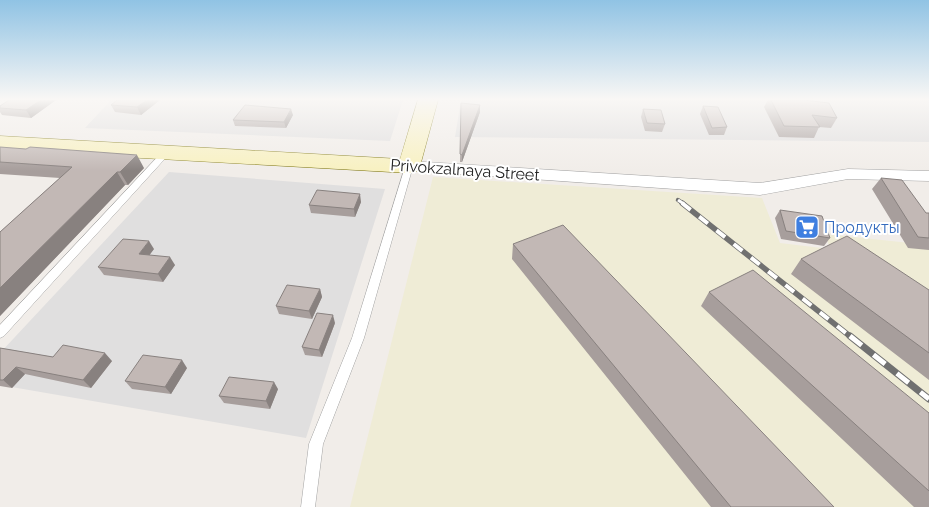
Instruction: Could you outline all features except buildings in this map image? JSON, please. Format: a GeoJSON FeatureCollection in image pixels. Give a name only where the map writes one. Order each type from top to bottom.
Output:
{"type":"FeatureCollection","features":[{"type":"Feature","properties":{"kind":"street"},"geometry":{"type":"LineString","coordinates":[[409,166],[421,124]]}},
{"type":"Feature","properties":{"kind":"street","name":"Privokzalnaya Street"},"geometry":{"type":"LineString","coordinates":[[0,143],[409,166],[760,189],[848,174],[929,176]]}},
{"type":"Feature","properties":{"kind":"lane"},"geometry":{"type":"LineString","coordinates":[[0,334],[166,152]]}},
{"type":"Feature","properties":{"kind":"lane"},"geometry":{"type":"LineString","coordinates":[[308,507],[316,444],[358,338],[409,166]]}},
{"type":"Feature","properties":{"kind":"shaded area"},"geometry":{"type":"Polygon","coordinates":[[[89,124],[395,124],[390,141],[85,128],[89,124]]]}},
{"type":"Feature","properties":{"kind":"shaded area"},"geometry":{"type":"Polygon","coordinates":[[[457,124],[929,124],[929,142],[455,137],[457,124]]]}},
{"type":"Feature","properties":{"kind":"shaded area"},"geometry":{"type":"Polygon","coordinates":[[[169,172],[385,189],[306,438],[0,385],[0,353],[169,172]]]}},
{"type":"Feature","properties":{"kind":"shaded area"},"geometry":{"type":"Polygon","coordinates":[[[433,177],[762,198],[780,243],[830,249],[825,234],[929,245],[929,507],[350,507],[433,177]]]}},
{"type":"Feature","properties":{"kind":"railway"},"geometry":{"type":"LineString","coordinates":[[678,200],[684,204]]}},
{"type":"Feature","properties":{"kind":"railway"},"geometry":{"type":"LineString","coordinates":[[682,203],[851,337]]}},
{"type":"Feature","properties":{"kind":"railway"},"geometry":{"type":"LineString","coordinates":[[850,336],[929,399]]}},
{"type":"Feature","properties":{"kind":"place","name":"Продукты"},"geometry":{"type":"Point","coordinates":[807,227]}}]}
